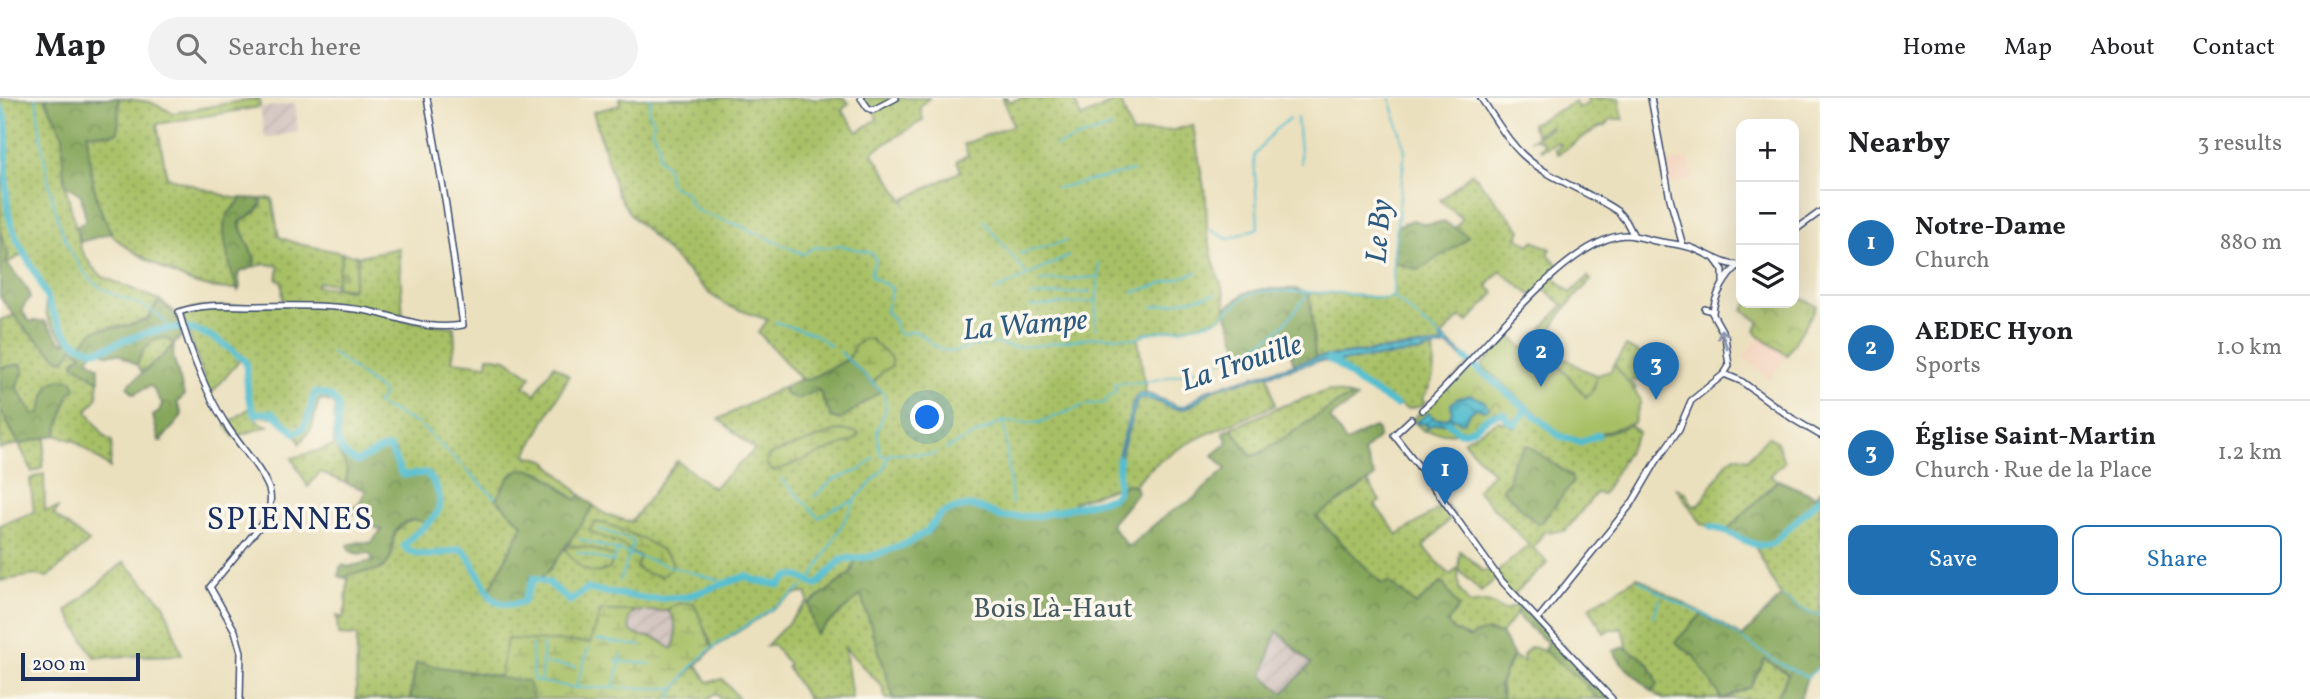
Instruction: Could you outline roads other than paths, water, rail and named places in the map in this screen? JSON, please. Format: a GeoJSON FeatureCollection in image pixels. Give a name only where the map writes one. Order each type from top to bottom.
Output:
{"type":"FeatureCollection","features":[{"type":"Feature","properties":{"kind":"street"},"geometry":{"type":"LineString","coordinates":[[240,699],[241,652],[235,631],[210,587],[265,520],[271,498],[267,485],[226,425],[210,395],[179,312],[228,304],[313,306],[366,311],[433,327],[463,325],[427,98]]}},
{"type":"Feature","properties":{"kind":"street"},"geometry":{"type":"LineString","coordinates":[[861,98],[868,108],[873,110],[896,98]]}},
{"type":"Feature","properties":{"kind":"street"},"geometry":{"type":"LineString","coordinates":[[1481,98],[1522,154],[1540,168],[1614,209],[1622,215],[1634,236]]}},
{"type":"Feature","properties":{"kind":"street"},"geometry":{"type":"LineString","coordinates":[[1651,98],[1670,199],[1683,246]]}},
{"type":"Feature","properties":{"kind":"street"},"geometry":{"type":"LineString","coordinates":[[1799,227],[1820,212]]}},
{"type":"Feature","properties":{"kind":"street"},"geometry":{"type":"LineString","coordinates":[[1422,410],[1566,263],[1582,251],[1611,237],[1634,236],[1683,246],[1713,258],[1731,269],[1709,311],[1725,336],[1729,366],[1741,382]]}},
{"type":"Feature","properties":{"kind":"street"},"geometry":{"type":"LineString","coordinates":[[1538,619],[1635,498],[1684,420],[1690,401],[1724,374],[1729,366]]}},
{"type":"Feature","properties":{"kind":"street"},"geometry":{"type":"LineString","coordinates":[[1724,374],[1741,382],[1820,435]]}},
{"type":"Feature","properties":{"kind":"street"},"geometry":{"type":"LineString","coordinates":[[1411,419],[1394,435],[1499,578],[1612,699]]}},
{"type":"Feature","properties":{"kind":"water"},"geometry":{"type":"Polygon","coordinates":[[[1442,337],[1470,360],[1468,362],[1448,346],[1337,362],[1319,361],[1214,389],[1191,406],[1182,409],[1141,398],[1137,401],[1118,466],[1117,459],[1134,400],[1140,393],[1179,407],[1187,405],[1206,390],[1319,357],[1444,344],[1440,339],[1442,337]]]}},
{"type":"Feature","properties":{"kind":"water"},"geometry":{"type":"Polygon","coordinates":[[[1471,395],[1484,401],[1489,408],[1476,408],[1464,422],[1452,417],[1451,421],[1457,428],[1454,431],[1445,423],[1433,424],[1426,429],[1427,424],[1416,423],[1428,413],[1436,419],[1448,418],[1452,412],[1451,404],[1458,398],[1471,395]]]}},
{"type":"Feature","properties":{"kind":"waterway"},"geometry":{"type":"LineString","coordinates":[[36,98],[52,198],[69,248],[82,269],[97,285],[155,313],[170,329]]}},
{"type":"Feature","properties":{"kind":"waterway","name":"La Wampe"},"geometry":{"type":"LineString","coordinates":[[650,98],[649,110],[654,122],[652,130],[659,146],[659,159],[667,167],[670,183],[686,192],[690,204],[699,212],[738,225],[803,254],[815,247],[839,245],[871,253],[876,259],[871,271],[872,277],[892,288],[886,311],[895,322],[896,331],[903,335],[915,331],[942,350],[956,351],[993,343],[1027,347],[1089,338],[1136,339],[1147,333],[1184,328],[1218,319],[1247,295],[1263,291],[1341,293],[1386,299],[1393,296]]}},
{"type":"Feature","properties":{"kind":"waterway","name":"Le By"},"geometry":{"type":"LineString","coordinates":[[1390,98],[1405,150],[1393,262],[1393,296],[1441,338]]}},
{"type":"Feature","properties":{"kind":"waterway","name":"La Trouille"},"geometry":{"type":"LineString","coordinates":[[0,107],[6,125],[7,199],[13,228],[52,311],[73,340],[83,347],[99,350],[161,330],[176,328],[203,333],[217,339],[246,362],[248,395],[254,413],[273,413],[295,433],[307,421],[315,393],[327,395],[338,406],[337,438],[347,456],[357,462],[382,449],[390,448],[402,475],[426,473],[436,486],[439,509],[404,546],[409,551],[423,555],[461,549],[467,554],[491,597],[502,603],[523,602],[534,578],[549,583],[570,601],[587,589],[649,599],[686,597],[746,576],[779,585],[788,577],[795,576],[817,585],[842,559],[869,557],[908,543],[926,532],[940,515],[953,509],[969,506],[1001,517],[1037,516],[1112,498],[1118,492],[1119,459]]}},
{"type":"Feature","properties":{"kind":"waterway"},"geometry":{"type":"LineString","coordinates":[[1211,230],[1228,239],[1258,228],[1254,156],[1274,131],[1290,118]]}},
{"type":"Feature","properties":{"kind":"waterway"},"geometry":{"type":"LineString","coordinates":[[1297,118],[1301,163]]}},
{"type":"Feature","properties":{"kind":"waterway"},"geometry":{"type":"LineString","coordinates":[[1055,146],[1111,127]]}},
{"type":"Feature","properties":{"kind":"waterway"},"geometry":{"type":"LineString","coordinates":[[1057,188],[1133,171]]}},
{"type":"Feature","properties":{"kind":"waterway"},"geometry":{"type":"LineString","coordinates":[[984,221],[1027,275]]}},
{"type":"Feature","properties":{"kind":"waterway"},"geometry":{"type":"LineString","coordinates":[[1019,254],[1066,241]]}},
{"type":"Feature","properties":{"kind":"waterway"},"geometry":{"type":"LineString","coordinates":[[995,291],[1069,256]]}},
{"type":"Feature","properties":{"kind":"waterway"},"geometry":{"type":"LineString","coordinates":[[1095,329],[1099,264]]}},
{"type":"Feature","properties":{"kind":"waterway"},"geometry":{"type":"LineString","coordinates":[[1132,293],[1198,272]]}},
{"type":"Feature","properties":{"kind":"waterway"},"geometry":{"type":"LineString","coordinates":[[1041,281],[1097,277]]}},
{"type":"Feature","properties":{"kind":"waterway"},"geometry":{"type":"LineString","coordinates":[[1031,296],[1091,292]]}},
{"type":"Feature","properties":{"kind":"waterway"},"geometry":{"type":"LineString","coordinates":[[1153,307],[1216,294]]}},
{"type":"Feature","properties":{"kind":"waterway"},"geometry":{"type":"LineString","coordinates":[[946,449],[1001,422],[1038,423],[1088,404],[1105,403],[1109,396],[1116,392],[1114,386],[1117,383],[1155,380],[1222,361],[1276,332],[1308,294]]}},
{"type":"Feature","properties":{"kind":"waterway"},"geometry":{"type":"LineString","coordinates":[[1030,307],[1096,301]]}},
{"type":"Feature","properties":{"kind":"waterway"},"geometry":{"type":"LineString","coordinates":[[775,322],[814,334],[831,346]]}},
{"type":"Feature","properties":{"kind":"waterway"},"geometry":{"type":"LineString","coordinates":[[839,351],[884,394],[886,409],[877,431],[880,453],[882,456],[888,456]]}},
{"type":"Feature","properties":{"kind":"waterway"},"geometry":{"type":"LineString","coordinates":[[331,352],[384,393],[377,404],[418,424]]}},
{"type":"Feature","properties":{"kind":"waterway","name":"La Trouille"},"geometry":{"type":"LineString","coordinates":[[1465,358],[1560,436],[1580,442],[1598,435]]}},
{"type":"Feature","properties":{"kind":"waterway","name":"La Trouille"},"geometry":{"type":"LineString","coordinates":[[1328,359],[1359,383],[1396,405]]}},
{"type":"Feature","properties":{"kind":"waterway","name":"La Trouille"},"geometry":{"type":"LineString","coordinates":[[1449,423],[1459,432],[1465,432],[1491,416],[1504,414],[1509,421],[1516,424],[1527,408]]}},
{"type":"Feature","properties":{"kind":"waterway"},"geometry":{"type":"LineString","coordinates":[[256,414],[256,420]]}},
{"type":"Feature","properties":{"kind":"waterway"},"geometry":{"type":"LineString","coordinates":[[1004,421],[1012,504]]}},
{"type":"Feature","properties":{"kind":"waterway"},"geometry":{"type":"LineString","coordinates":[[422,427],[462,466]]}},
{"type":"Feature","properties":{"kind":"waterway"},"geometry":{"type":"LineString","coordinates":[[882,472],[890,453],[932,455],[937,452]]}},
{"type":"Feature","properties":{"kind":"waterway"},"geometry":{"type":"LineString","coordinates":[[814,497],[833,480],[860,470],[874,458]]}},
{"type":"Feature","properties":{"kind":"waterway"},"geometry":{"type":"LineString","coordinates":[[465,469],[495,497]]}},
{"type":"Feature","properties":{"kind":"waterway"},"geometry":{"type":"LineString","coordinates":[[812,578],[857,498],[880,473]]}},
{"type":"Feature","properties":{"kind":"waterway"},"geometry":{"type":"LineString","coordinates":[[781,479],[807,505]]}},
{"type":"Feature","properties":{"kind":"waterway","name":"La Trouille"},"geometry":{"type":"LineString","coordinates":[[1711,527],[1751,543],[1766,545],[1773,543],[1820,498]]}},
{"type":"Feature","properties":{"kind":"waterway"},"geometry":{"type":"LineString","coordinates":[[809,507],[819,518],[836,507],[854,501]]}},
{"type":"Feature","properties":{"kind":"waterway"},"geometry":{"type":"LineString","coordinates":[[599,529],[634,541],[620,581]]}},
{"type":"Feature","properties":{"kind":"waterway"},"geometry":{"type":"LineString","coordinates":[[579,539],[719,580]]}},
{"type":"Feature","properties":{"kind":"waterway"},"geometry":{"type":"LineString","coordinates":[[577,552],[613,562],[618,550]]}},
{"type":"Feature","properties":{"kind":"waterway"},"geometry":{"type":"LineString","coordinates":[[1639,580],[1672,600],[1711,618],[1777,662],[1807,677],[1820,666]]}},
{"type":"Feature","properties":{"kind":"waterway"},"geometry":{"type":"LineString","coordinates":[[669,699],[686,674],[707,652],[803,587]]}},
{"type":"Feature","properties":{"kind":"waterway"},"geometry":{"type":"LineString","coordinates":[[1782,597],[1809,613],[1820,615]]}},
{"type":"Feature","properties":{"kind":"waterway"},"geometry":{"type":"LineString","coordinates":[[1654,616],[1660,599]]}},
{"type":"Feature","properties":{"kind":"waterway"},"geometry":{"type":"LineString","coordinates":[[596,640],[641,646]]}},
{"type":"Feature","properties":{"kind":"waterway"},"geometry":{"type":"LineString","coordinates":[[532,645],[533,680],[540,682]]}},
{"type":"Feature","properties":{"kind":"waterway"},"geometry":{"type":"LineString","coordinates":[[543,645],[541,682],[576,688],[674,688]]}},
{"type":"Feature","properties":{"kind":"waterway"},"geometry":{"type":"LineString","coordinates":[[576,687],[589,647]]}},
{"type":"Feature","properties":{"kind":"waterway"},"geometry":{"type":"LineString","coordinates":[[614,688],[622,655]]}},
{"type":"Feature","properties":{"kind":"waterway"},"geometry":{"type":"LineString","coordinates":[[616,661],[651,664]]}},
{"type":"Feature","properties":{"kind":"waterway"},"geometry":{"type":"LineString","coordinates":[[542,663],[575,667]]}},
{"type":"Feature","properties":{"kind":"place","name":"AEDEC Hyon"},"geometry":{"type":"Point","coordinates":[1541,387]}},
{"type":"Feature","properties":{"kind":"place","name":"Église Saint-Martin"},"geometry":{"type":"Point","coordinates":[1656,400]}},
{"type":"Feature","properties":{"kind":"place","name":"Notre-Dame"},"geometry":{"type":"Point","coordinates":[1445,505]}},
{"type":"Feature","properties":{"kind":"district","name":"SPIENNES"},"geometry":{"type":"Point","coordinates":[290,518]}},
{"type":"Feature","properties":{"kind":"park label","name":"Bois Là-Haut"},"geometry":{"type":"Point","coordinates":[1053,607]}}]}
